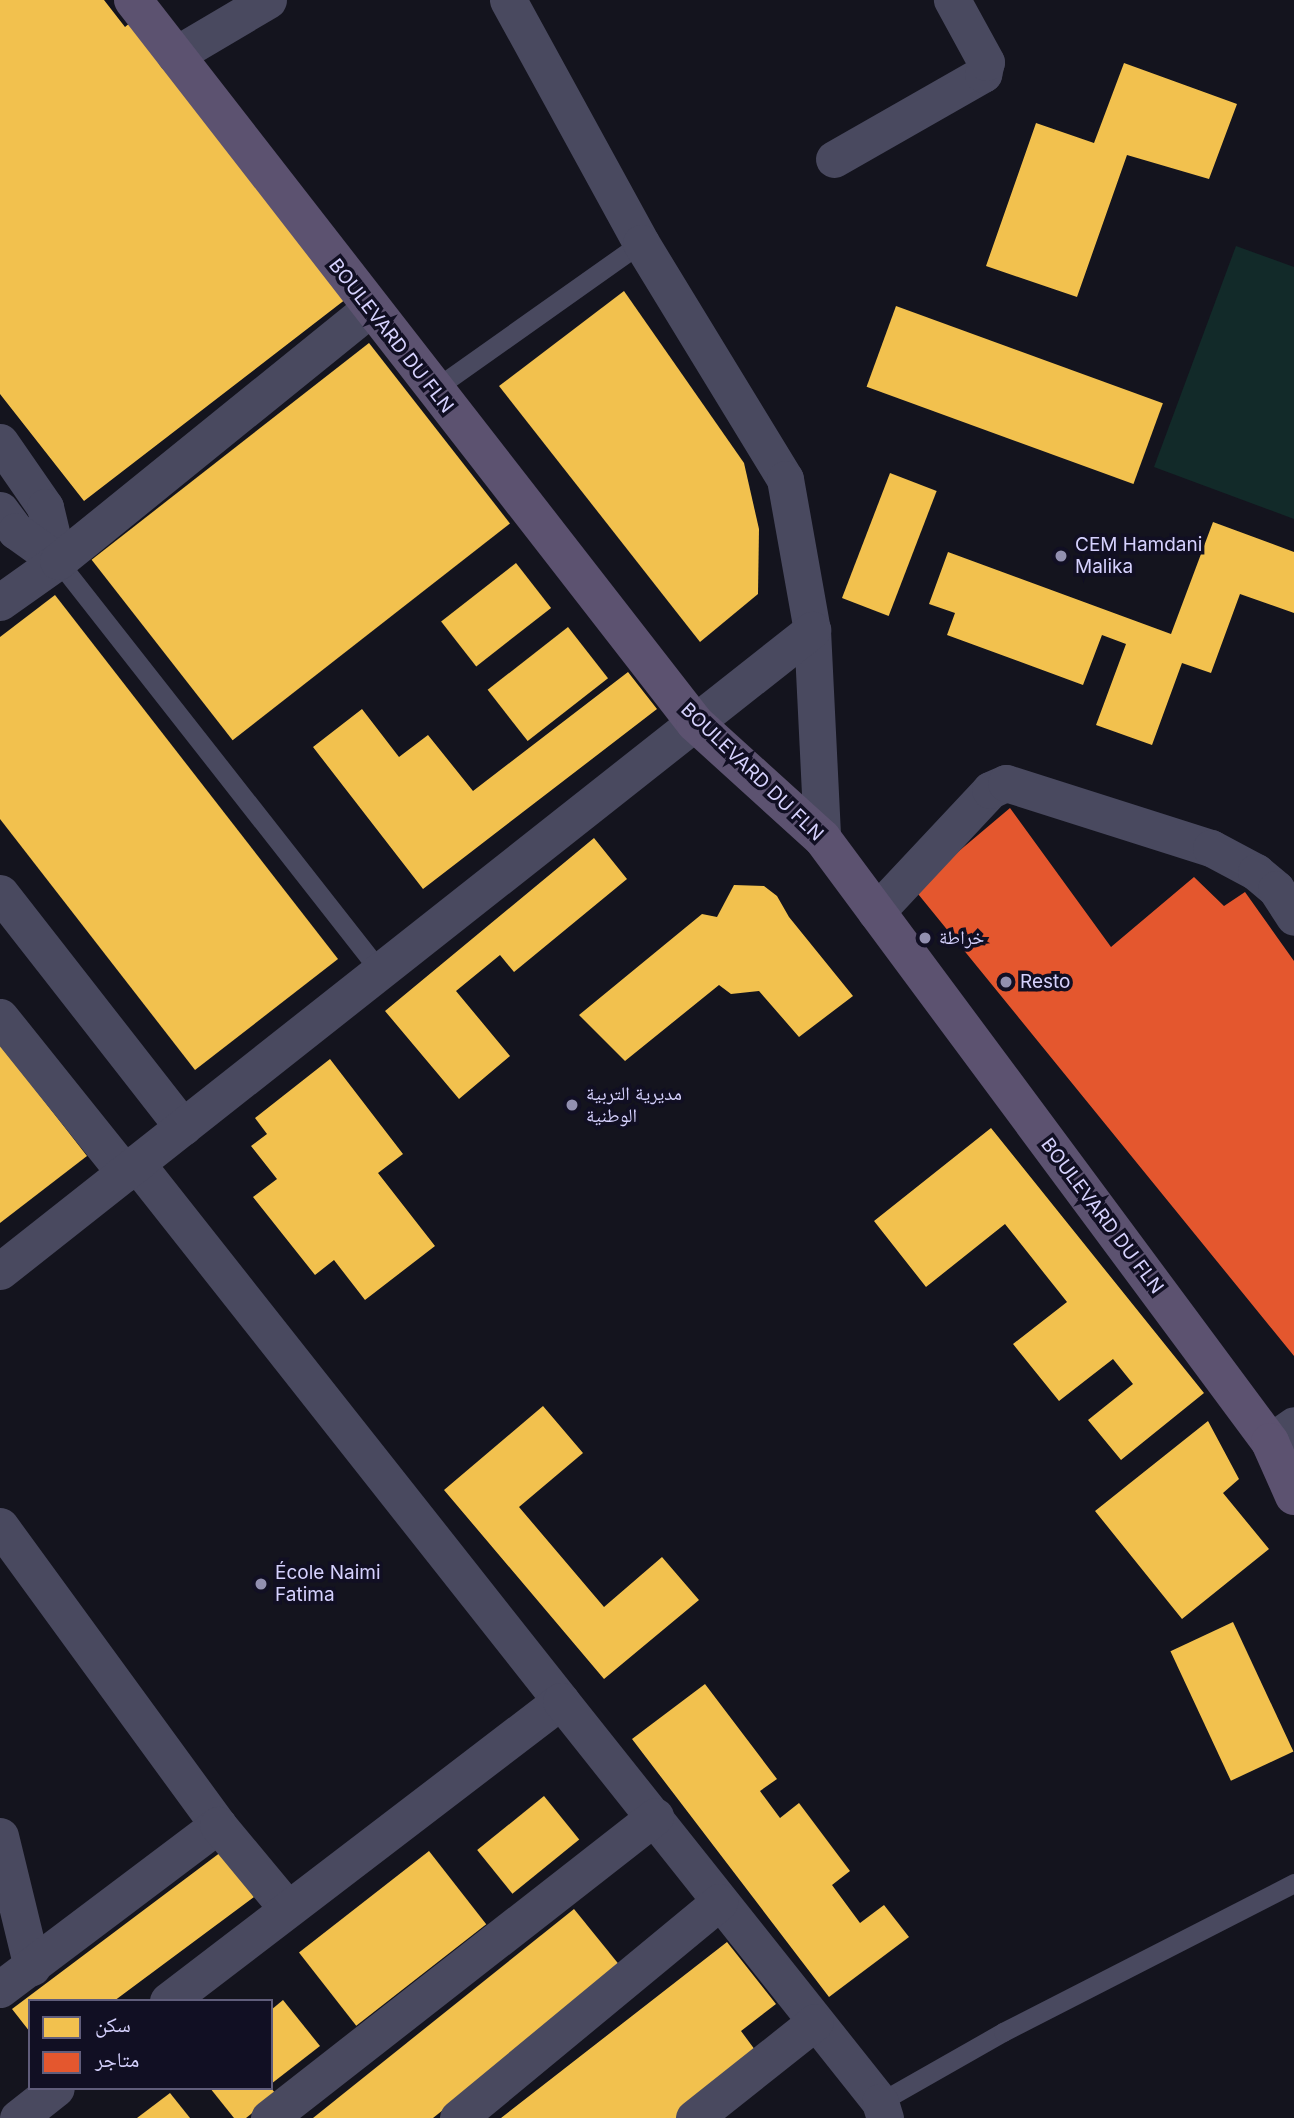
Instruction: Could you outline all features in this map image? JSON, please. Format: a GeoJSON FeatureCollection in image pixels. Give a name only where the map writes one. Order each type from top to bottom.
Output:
{"type":"FeatureCollection","features":[{"type":"Feature","properties":{"kind":"main road","name":"BOULEVARD DU FLN"},"geometry":{"type":"LineString","coordinates":[[133,0],[369,309],[695,723],[822,838],[876,912],[1282,1433],[1294,1496]]}},
{"type":"Feature","properties":{"kind":"street"},"geometry":{"type":"LineString","coordinates":[[175,55],[268,0]]}},
{"type":"Feature","properties":{"kind":"street"},"geometry":{"type":"LineString","coordinates":[[508,0],[641,243],[785,479],[813,630],[822,838]]}},
{"type":"Feature","properties":{"kind":"street"},"geometry":{"type":"LineString","coordinates":[[834,159],[983,74],[986,62],[952,0]]}},
{"type":"Feature","properties":{"kind":"street"},"geometry":{"type":"LineString","coordinates":[[0,603],[58,561],[369,309]]}},
{"type":"Feature","properties":{"kind":"street"},"geometry":{"type":"LineString","coordinates":[[0,442],[45,507],[58,561]]}},
{"type":"Feature","properties":{"kind":"street"},"geometry":{"type":"LineString","coordinates":[[0,510],[16,530],[58,561]]}},
{"type":"Feature","properties":{"kind":"street"},"geometry":{"type":"LineString","coordinates":[[0,1271],[813,630]]}},
{"type":"Feature","properties":{"kind":"street"},"geometry":{"type":"LineString","coordinates":[[876,912],[990,790],[1006,783],[1210,848],[1256,872],[1276,889],[1294,917]]}},
{"type":"Feature","properties":{"kind":"street"},"geometry":{"type":"LineString","coordinates":[[0,893],[183,1127]]}},
{"type":"Feature","properties":{"kind":"street"},"geometry":{"type":"LineString","coordinates":[[0,1017],[131,1168],[655,1816],[719,1902],[883,2110]]}},
{"type":"Feature","properties":{"kind":"street"},"geometry":{"type":"LineString","coordinates":[[0,1526],[218,1825],[287,1908]]}},
{"type":"Feature","properties":{"kind":"street"},"geometry":{"type":"LineString","coordinates":[[171,1999],[561,1701]]}},
{"type":"Feature","properties":{"kind":"street"},"geometry":{"type":"LineString","coordinates":[[269,2118],[655,1816]]}},
{"type":"Feature","properties":{"kind":"street"},"geometry":{"type":"LineString","coordinates":[[0,1989],[32,1968],[218,1825]]}},
{"type":"Feature","properties":{"kind":"street"},"geometry":{"type":"LineString","coordinates":[[0,1836],[32,1968]]}},
{"type":"Feature","properties":{"kind":"street"},"geometry":{"type":"LineString","coordinates":[[458,2118],[719,1902]]}},
{"type":"Feature","properties":{"kind":"street"},"geometry":{"type":"LineString","coordinates":[[694,2118],[815,2022]]}},
{"type":"Feature","properties":{"kind":"street"},"geometry":{"type":"LineString","coordinates":[[18,2118],[53,2090]]}},
{"type":"Feature","properties":{"kind":"lane"},"geometry":{"type":"LineString","coordinates":[[433,390],[641,243]]}},
{"type":"Feature","properties":{"kind":"lane"},"geometry":{"type":"LineString","coordinates":[[58,561],[380,971]]}},
{"type":"Feature","properties":{"kind":"lane"},"geometry":{"type":"LineString","coordinates":[[883,2110],[1003,2032],[1294,1883]]}},
{"type":"Feature","properties":{"kind":"green space"},"geometry":{"type":"Polygon","coordinates":[[[1236,246],[1294,267],[1294,519],[1154,467],[1236,246]]]}},
{"type":"Feature","properties":{"kind":"building: سكن"},"geometry":{"type":"Polygon","coordinates":[[[0,0],[104,0],[125,27],[131,22],[346,299],[84,501],[0,394],[0,0]]]}},
{"type":"Feature","properties":{"kind":"building: سكن"},"geometry":{"type":"Polygon","coordinates":[[[1124,63],[1237,104],[1209,179],[1127,155],[1077,297],[986,266],[1036,123],[1094,143],[1124,63]]]}},
{"type":"Feature","properties":{"kind":"building: سكن"},"geometry":{"type":"Polygon","coordinates":[[[624,291],[744,463],[759,529],[758,594],[700,642],[499,386],[624,291]]]}},
{"type":"Feature","properties":{"kind":"building: سكن"},"geometry":{"type":"Polygon","coordinates":[[[896,306],[1163,403],[1133,484],[867,387],[896,306]]]}},
{"type":"Feature","properties":{"kind":"building: سكن"},"geometry":{"type":"Polygon","coordinates":[[[369,343],[510,523],[233,740],[92,560],[369,343]]]}},
{"type":"Feature","properties":{"kind":"building: سكن"},"geometry":{"type":"Polygon","coordinates":[[[890,473],[937,491],[889,616],[842,598],[890,473]]]}},
{"type":"Feature","properties":{"kind":"building: سكن"},"geometry":{"type":"Polygon","coordinates":[[[1213,522],[1294,552],[1294,613],[1240,594],[1211,673],[1182,663],[1152,745],[1096,725],[1126,644],[1102,635],[1083,685],[947,635],[955,613],[929,604],[948,552],[1171,634],[1213,522]]]}},
{"type":"Feature","properties":{"kind":"building: سكن"},"geometry":{"type":"Polygon","coordinates":[[[516,563],[551,608],[476,666],[441,621],[516,563]]]}},
{"type":"Feature","properties":{"kind":"building: سكن"},"geometry":{"type":"Polygon","coordinates":[[[55,595],[338,959],[195,1070],[0,819],[0,637],[55,595]]]}},
{"type":"Feature","properties":{"kind":"building: سكن"},"geometry":{"type":"Polygon","coordinates":[[[568,627],[608,678],[528,741],[488,690],[568,627]]]}},
{"type":"Feature","properties":{"kind":"building: سكن"},"geometry":{"type":"Polygon","coordinates":[[[628,672],[657,709],[423,889],[313,747],[362,709],[399,757],[428,735],[473,791],[628,672]]]}},
{"type":"Feature","properties":{"kind":"building: سكن"},"geometry":{"type":"Polygon","coordinates":[[[594,838],[627,879],[514,972],[500,955],[456,991],[510,1056],[459,1099],[385,1011],[594,838]]]}},
{"type":"Feature","properties":{"kind":"building: سكن"},"geometry":{"type":"Polygon","coordinates":[[[734,885],[764,886],[777,896],[789,917],[853,996],[799,1037],[759,991],[731,994],[719,985],[625,1061],[579,1015],[702,914],[717,917],[734,885]]]}},
{"type":"Feature","properties":{"kind":"building: سكن"},"geometry":{"type":"Polygon","coordinates":[[[0,1044],[87,1156],[0,1223],[0,1044]]]}},
{"type":"Feature","properties":{"kind":"building: سكن"},"geometry":{"type":"Polygon","coordinates":[[[330,1059],[403,1154],[378,1173],[435,1246],[365,1300],[334,1260],[315,1275],[253,1197],[277,1179],[251,1146],[267,1134],[255,1118],[330,1059]]]}},
{"type":"Feature","properties":{"kind":"building: سكن"},"geometry":{"type":"Polygon","coordinates":[[[991,1128],[1204,1393],[1121,1460],[1088,1420],[1133,1384],[1113,1359],[1059,1401],[1013,1344],[1067,1302],[1005,1224],[926,1287],[874,1221],[991,1128]]]}},
{"type":"Feature","properties":{"kind":"building: سكن"},"geometry":{"type":"Polygon","coordinates":[[[543,1406],[583,1453],[519,1507],[604,1607],[662,1557],[699,1600],[604,1679],[444,1490],[543,1406]]]}},
{"type":"Feature","properties":{"kind":"building: سكن"},"geometry":{"type":"Polygon","coordinates":[[[1208,1421],[1239,1479],[1223,1493],[1269,1549],[1182,1619],[1095,1511],[1208,1421]]]}},
{"type":"Feature","properties":{"kind":"building: سكن"},"geometry":{"type":"Polygon","coordinates":[[[1233,1622],[1293,1752],[1231,1781],[1170,1651],[1233,1622]]]}},
{"type":"Feature","properties":{"kind":"building: سكن"},"geometry":{"type":"Polygon","coordinates":[[[705,1684],[777,1779],[760,1791],[780,1818],[799,1803],[850,1871],[832,1885],[860,1923],[884,1905],[909,1937],[829,1997],[632,1739],[705,1684]]]}},
{"type":"Feature","properties":{"kind":"building: سكن"},"geometry":{"type":"Polygon","coordinates":[[[544,1796],[579,1840],[512,1894],[477,1850],[544,1796]]]}},
{"type":"Feature","properties":{"kind":"building: سكن"},"geometry":{"type":"Polygon","coordinates":[[[429,1851],[486,1924],[356,2026],[299,1953],[429,1851]]]}},
{"type":"Feature","properties":{"kind":"building: سكن"},"geometry":{"type":"Polygon","coordinates":[[[221,1852],[254,1897],[117,1999],[28,1999],[28,2029],[12,2009],[221,1852]]]}},
{"type":"Feature","properties":{"kind":"building: سكن"},"geometry":{"type":"Polygon","coordinates":[[[574,1909],[621,1967],[433,2118],[313,2118],[574,1909]]]}},
{"type":"Feature","properties":{"kind":"building: سكن"},"geometry":{"type":"Polygon","coordinates":[[[727,1942],[776,2004],[741,2031],[761,2058],[684,2118],[501,2118],[727,1942]]]}},
{"type":"Feature","properties":{"kind":"building: سكن"},"geometry":{"type":"Polygon","coordinates":[[[283,2000],[320,2046],[273,2082],[273,2008],[283,2000]]]}},
{"type":"Feature","properties":{"kind":"building: سكن"},"geometry":{"type":"Polygon","coordinates":[[[212,2090],[273,2090],[276,2094],[246,2118],[234,2118],[212,2090]]]}},
{"type":"Feature","properties":{"kind":"building: سكن"},"geometry":{"type":"Polygon","coordinates":[[[170,2093],[190,2118],[137,2118],[170,2093]]]}},
{"type":"Feature","properties":{"kind":"building: متاجر"},"geometry":{"type":"Polygon","coordinates":[[[1010,808],[1111,947],[1194,877],[1224,906],[1245,892],[1294,961],[1294,1356],[914,889],[1010,808]]]}},
{"type":"Feature","properties":{"kind":"place","name":"CEM Hamdani Malika"},"geometry":{"type":"Point","coordinates":[1061,556]}},
{"type":"Feature","properties":{"kind":"place","name":"خراطة"},"geometry":{"type":"Point","coordinates":[925,938]}},
{"type":"Feature","properties":{"kind":"place","name":"Resto"},"geometry":{"type":"Point","coordinates":[1006,982]}},
{"type":"Feature","properties":{"kind":"place","name":"مديرية التربية الوطنية"},"geometry":{"type":"Point","coordinates":[572,1105]}},
{"type":"Feature","properties":{"kind":"place","name":"École Naimi Fatima"},"geometry":{"type":"Point","coordinates":[261,1584]}}]}
